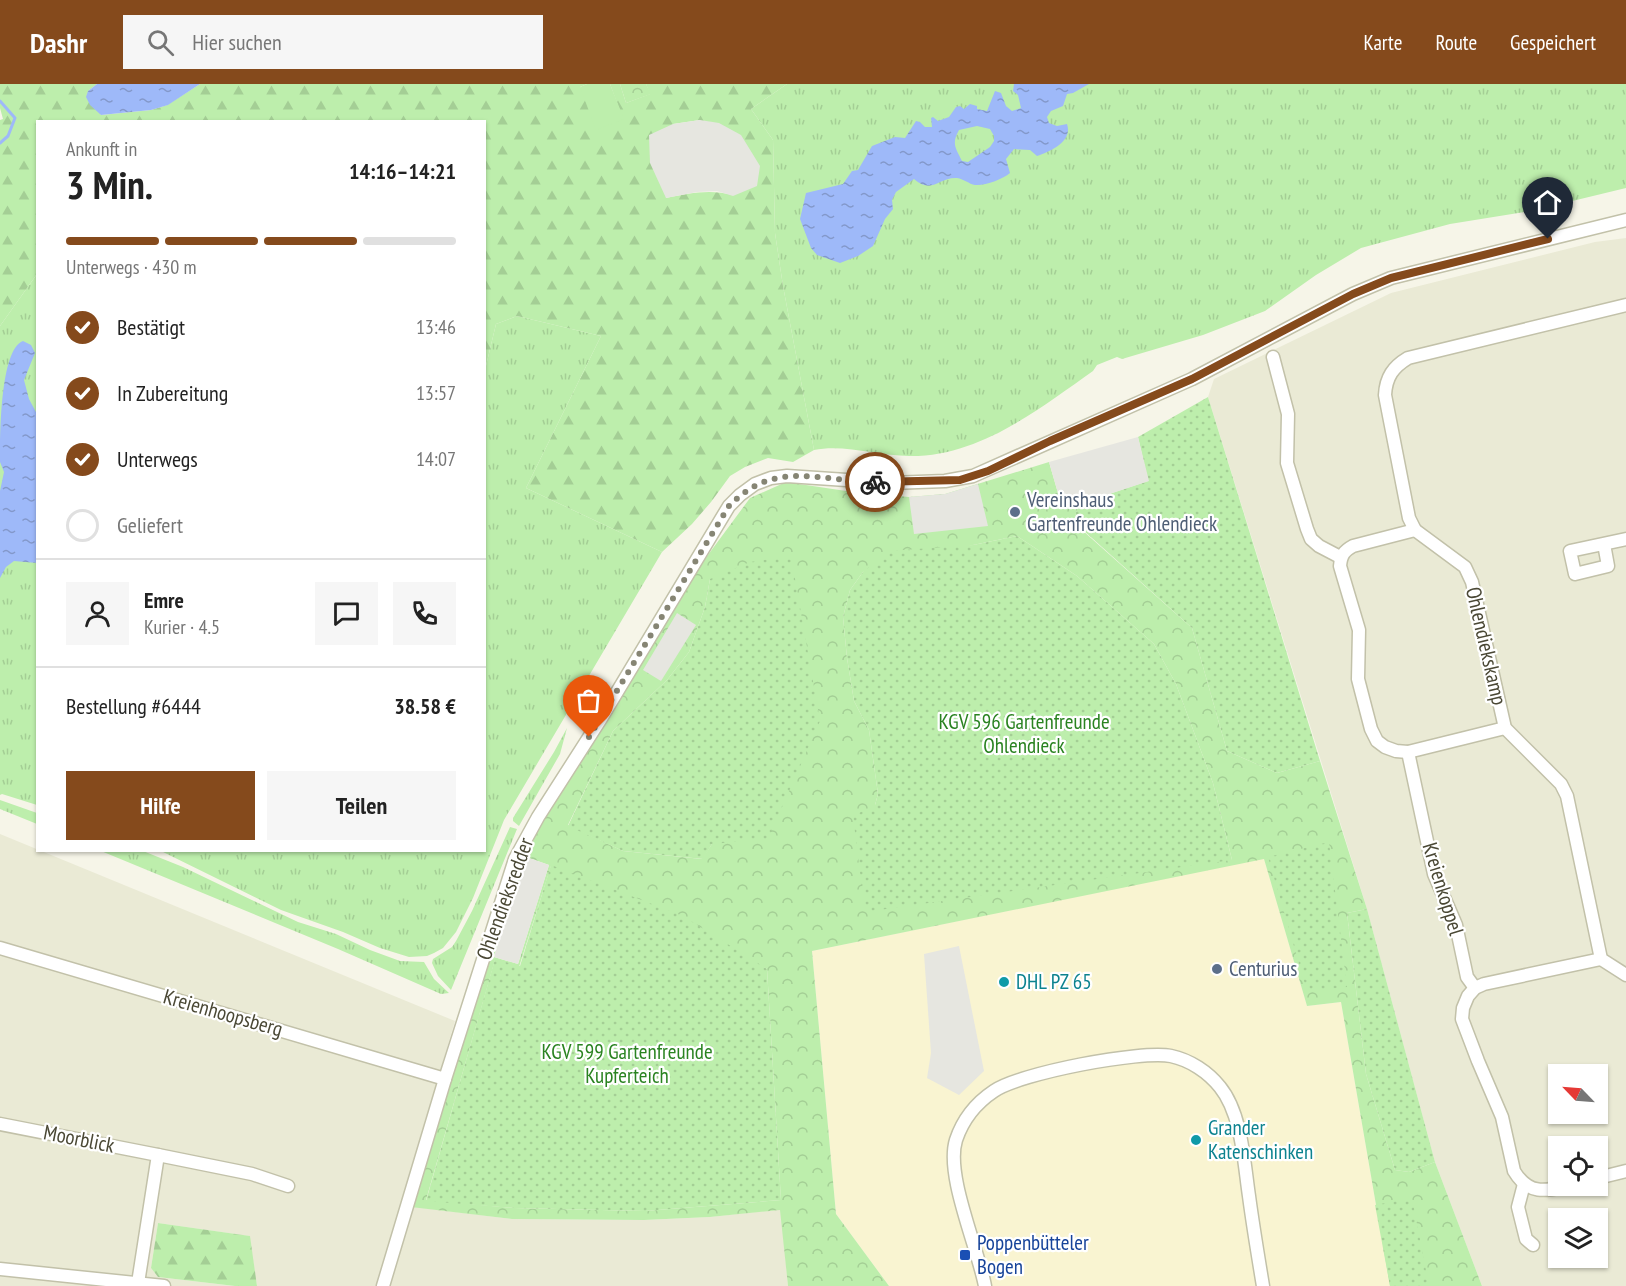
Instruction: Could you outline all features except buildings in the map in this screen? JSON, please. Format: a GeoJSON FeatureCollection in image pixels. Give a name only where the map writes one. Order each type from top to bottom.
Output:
{"type":"FeatureCollection","features":[{"type":"Feature","properties":{"kind":"street","name":"Ohlendieksredder"},"geometry":{"type":"LineString","coordinates":[[383,1286],[445,1079],[515,859],[538,817],[602,717],[694,561],[729,506],[740,495],[755,484],[771,478],[787,476],[891,483],[945,481],[973,476],[1192,379],[1353,294],[1391,278],[1626,220]]}},
{"type":"Feature","properties":{"kind":"street"},"geometry":{"type":"LineString","coordinates":[[1505,728],[1408,752],[1385,747],[1377,741],[1371,729],[1358,679],[1359,630],[1340,566],[1341,557],[1353,546],[1415,530],[1408,518],[1385,395],[1386,383],[1397,365],[1408,358],[1626,306]]}},
{"type":"Feature","properties":{"kind":"street"},"geometry":{"type":"LineString","coordinates":[[1273,357],[1288,414],[1287,463],[1307,529],[1311,539],[1318,546],[1341,557]]}},
{"type":"Feature","properties":{"kind":"street","name":"Ohlendiekskamp"},"geometry":{"type":"LineString","coordinates":[[1415,530],[1465,567],[1472,582],[1505,728],[1561,784],[1567,796],[1600,959]]}},
{"type":"Feature","properties":{"kind":"street"},"geometry":{"type":"LineString","coordinates":[[1604,544],[1626,539]]}},
{"type":"Feature","properties":{"kind":"street","name":"Kreienkoppel"},"geometry":{"type":"LineString","coordinates":[[1408,752],[1434,874],[1456,925],[1467,977],[1475,988]]}},
{"type":"Feature","properties":{"kind":"street","name":"Kreienhoopsberg"},"geometry":{"type":"LineString","coordinates":[[0,948],[445,1079]]}},
{"type":"Feature","properties":{"kind":"street"},"geometry":{"type":"LineString","coordinates":[[1548,1190],[1540,1190],[1524,1184],[1514,1171],[1502,1117],[1462,1019],[1466,1002],[1475,988],[1484,984],[1600,959],[1626,975]]}},
{"type":"Feature","properties":{"kind":"street"},"geometry":{"type":"LineString","coordinates":[[985,1286],[955,1177],[953,1158],[962,1125],[971,1112],[996,1090],[1009,1083],[1092,1063],[1155,1055],[1172,1056],[1196,1066],[1215,1082],[1229,1100],[1243,1155],[1263,1286]]}},
{"type":"Feature","properties":{"kind":"street","name":"Moorblick"},"geometry":{"type":"LineString","coordinates":[[0,1124],[252,1174],[288,1186]]}},
{"type":"Feature","properties":{"kind":"street"},"geometry":{"type":"LineString","coordinates":[[138,1283],[158,1155]]}},
{"type":"Feature","properties":{"kind":"street"},"geometry":{"type":"LineString","coordinates":[[1608,1176],[1626,1171]]}},
{"type":"Feature","properties":{"kind":"street"},"geometry":{"type":"LineString","coordinates":[[1524,1184],[1518,1207],[1526,1239],[1533,1245]]}},
{"type":"Feature","properties":{"kind":"street"},"geometry":{"type":"LineString","coordinates":[[0,1269],[164,1286]]}},
{"type":"Feature","properties":{"kind":"shaded area"},"geometry":{"type":"Polygon","coordinates":[[[700,120],[719,123],[741,135],[760,166],[757,186],[733,196],[717,191],[666,198],[650,163],[649,135],[673,124],[700,120]]]}},
{"type":"Feature","properties":{"kind":"shaded area"},"geometry":{"type":"Polygon","coordinates":[[[1626,238],[1626,1286],[1482,1286],[1435,1162],[1367,909],[1208,397],[1214,379],[1391,293],[1595,242],[1626,238]]]}},
{"type":"Feature","properties":{"kind":"shaded area"},"geometry":{"type":"Polygon","coordinates":[[[1138,437],[1149,481],[1079,504],[1062,507],[1049,462],[1138,437]]]}},
{"type":"Feature","properties":{"kind":"shaded area"},"geometry":{"type":"Polygon","coordinates":[[[978,484],[988,526],[914,534],[909,497],[945,494],[978,484]]]}},
{"type":"Feature","properties":{"kind":"shaded area"},"geometry":{"type":"Polygon","coordinates":[[[677,613],[696,625],[661,681],[643,670],[677,613]]]}},
{"type":"Feature","properties":{"kind":"shaded area"},"geometry":{"type":"Polygon","coordinates":[[[0,834],[36,849],[36,852],[44,852],[455,1021],[400,1205],[512,1219],[644,1220],[710,1217],[781,1209],[788,1286],[257,1286],[249,1236],[158,1223],[151,1268],[158,1277],[235,1286],[0,1286],[0,834]]]}},
{"type":"Feature","properties":{"kind":"shaded area"},"geometry":{"type":"Polygon","coordinates":[[[529,858],[549,865],[518,964],[494,957],[509,905],[529,858]]]}},
{"type":"Feature","properties":{"kind":"shaded area"},"geometry":{"type":"Polygon","coordinates":[[[1264,858],[1307,1006],[1341,1002],[1390,1286],[889,1286],[836,1214],[812,951],[1264,858]]]}},
{"type":"Feature","properties":{"kind":"shaded area"},"geometry":{"type":"Polygon","coordinates":[[[959,946],[984,1071],[959,1095],[927,1078],[931,1053],[924,954],[959,946]]]}},
{"type":"Feature","properties":{"kind":"green space"},"geometry":{"type":"Polygon","coordinates":[[[0,84],[97,84],[88,91],[101,115],[151,110],[167,105],[200,84],[587,84],[580,87],[623,119],[610,84],[620,84],[626,103],[650,94],[646,84],[787,84],[751,109],[773,140],[775,233],[814,450],[793,462],[768,458],[730,476],[692,524],[662,552],[526,488],[601,336],[517,316],[496,324],[486,366],[486,120],[36,120],[36,275],[0,326],[0,120],[3,119],[0,108],[0,84]],[[700,120],[673,124],[666,198],[692,193],[733,195],[700,120]]]}},
{"type":"Feature","properties":{"kind":"green space"},"geometry":{"type":"Polygon","coordinates":[[[587,84],[610,84],[624,119],[596,130],[580,87],[587,84]]]}},
{"type":"Feature","properties":{"kind":"green space"},"geometry":{"type":"Polygon","coordinates":[[[620,84],[646,84],[651,94],[626,103],[620,84]]]}},
{"type":"Feature","properties":{"kind":"green space"},"geometry":{"type":"Polygon","coordinates":[[[787,84],[1626,84],[1626,188],[1531,211],[1450,224],[1361,248],[1316,275],[1265,311],[1203,335],[1122,359],[1117,357],[1097,365],[1093,371],[1030,415],[984,440],[960,448],[935,454],[909,456],[838,448],[814,450],[775,233],[773,140],[751,109],[787,84]]]}},
{"type":"Feature","properties":{"kind":"green space"},"geometry":{"type":"Polygon","coordinates":[[[36,275],[36,805],[0,795],[0,326],[36,275]]]}},
{"type":"Feature","properties":{"kind":"green space"},"geometry":{"type":"Polygon","coordinates":[[[517,316],[601,336],[526,488],[662,552],[504,820],[473,898],[456,932],[443,948],[434,953],[427,956],[409,957],[281,910],[163,852],[486,852],[486,366],[496,324],[517,316]]]}},
{"type":"Feature","properties":{"kind":"green space"},"geometry":{"type":"Polygon","coordinates":[[[1208,397],[1320,761],[1277,773],[1227,751],[1192,628],[1073,521],[1079,504],[1148,481],[1138,437],[1208,397]]]}},
{"type":"Feature","properties":{"kind":"green space"},"geometry":{"type":"Polygon","coordinates":[[[1049,462],[1062,507],[1079,504],[1073,522],[1192,628],[1227,751],[1277,773],[1320,761],[1367,909],[1347,913],[1366,1074],[1395,1170],[1409,1172],[1435,1162],[1482,1286],[1390,1286],[1341,1002],[1307,1006],[1264,859],[812,951],[836,1214],[889,1286],[788,1286],[780,1210],[710,1217],[644,1220],[512,1219],[411,1207],[512,878],[537,830],[705,559],[750,498],[786,482],[909,497],[945,494],[1049,462]],[[1017,536],[863,572],[850,590],[843,617],[847,658],[854,701],[869,730],[878,794],[875,805],[1232,860],[1213,783],[1176,684],[1154,644],[1077,576],[1017,536]],[[710,579],[705,607],[689,652],[667,680],[613,731],[568,825],[623,851],[702,859],[712,844],[710,579]],[[529,858],[509,905],[494,957],[518,964],[549,865],[529,858]],[[551,866],[519,967],[495,960],[426,1200],[514,1208],[645,1211],[781,1200],[767,969],[551,866]]]}},
{"type":"Feature","properties":{"kind":"green space","name":"KGV 596 Gartenfreunde Ohlendieck"},"geometry":{"type":"Polygon","coordinates":[[[1017,536],[1077,576],[1154,644],[1176,684],[1213,783],[1232,860],[865,912],[853,816],[875,805],[878,794],[869,730],[854,701],[847,658],[843,617],[850,590],[863,572],[889,551],[973,545],[1017,536]]]}},
{"type":"Feature","properties":{"kind":"green space"},"geometry":{"type":"Polygon","coordinates":[[[791,556],[820,721],[768,839],[712,844],[703,859],[623,851],[568,826],[613,731],[667,680],[689,652],[705,607],[710,579],[750,562],[791,556]]]}},
{"type":"Feature","properties":{"kind":"green space"},"geometry":{"type":"Polygon","coordinates":[[[567,728],[560,754],[519,826],[513,818],[567,728]]]}},
{"type":"Feature","properties":{"kind":"green space"},"geometry":{"type":"Polygon","coordinates":[[[0,800],[36,813],[36,824],[0,809],[0,800]]]}},
{"type":"Feature","properties":{"kind":"green space"},"geometry":{"type":"Polygon","coordinates":[[[510,827],[517,829],[451,990],[438,976],[432,963],[433,959],[452,947],[456,941],[510,827]]]}},
{"type":"Feature","properties":{"kind":"green space"},"geometry":{"type":"Polygon","coordinates":[[[1329,842],[1347,987],[1307,991],[1268,857],[1329,842]]]}},
{"type":"Feature","properties":{"kind":"green space"},"geometry":{"type":"Polygon","coordinates":[[[103,852],[146,852],[183,867],[298,922],[336,934],[400,961],[424,962],[434,979],[449,993],[441,994],[103,852]]]}},
{"type":"Feature","properties":{"kind":"green space","name":"KGV 599 Gartenfreunde Kupferteich"},"geometry":{"type":"Polygon","coordinates":[[[551,865],[683,916],[767,969],[781,1200],[645,1211],[514,1208],[426,1201],[495,959],[520,966],[551,865]]]}},
{"type":"Feature","properties":{"kind":"green space"},"geometry":{"type":"Polygon","coordinates":[[[1367,909],[1435,1162],[1409,1172],[1395,1170],[1366,1074],[1347,913],[1367,909]]]}},
{"type":"Feature","properties":{"kind":"green space"},"geometry":{"type":"Polygon","coordinates":[[[1412,1198],[1429,1286],[1390,1286],[1375,1205],[1412,1198]]]}},
{"type":"Feature","properties":{"kind":"green space"},"geometry":{"type":"Polygon","coordinates":[[[158,1223],[250,1236],[257,1286],[235,1286],[158,1277],[151,1268],[158,1223]]]}},
{"type":"Feature","properties":{"kind":"water"},"geometry":{"type":"Polygon","coordinates":[[[97,84],[200,84],[168,105],[151,110],[101,115],[90,105],[86,97],[88,91],[97,84]]]}},
{"type":"Feature","properties":{"kind":"water"},"geometry":{"type":"Polygon","coordinates":[[[1014,84],[1089,84],[1067,94],[1063,106],[1051,111],[1047,117],[1049,123],[1057,126],[1067,124],[1067,135],[1054,148],[1037,156],[1030,150],[1014,149],[1006,159],[1010,173],[984,184],[975,185],[962,179],[950,178],[926,185],[914,179],[896,192],[892,200],[893,209],[885,219],[873,246],[858,256],[840,263],[817,255],[811,248],[800,219],[806,193],[843,184],[852,171],[858,170],[872,146],[895,137],[905,138],[916,121],[925,127],[932,127],[931,118],[938,121],[949,117],[956,107],[960,106],[964,109],[970,104],[977,106],[977,109],[987,111],[995,91],[1001,93],[1006,106],[1012,111],[1021,108],[1018,95],[1013,91],[1014,84]],[[977,126],[959,130],[955,143],[962,161],[968,162],[990,147],[994,136],[990,129],[977,126]]]}},
{"type":"Feature","properties":{"kind":"water"},"geometry":{"type":"Polygon","coordinates":[[[23,341],[31,345],[35,353],[24,380],[29,399],[36,412],[36,563],[14,561],[6,567],[0,578],[0,491],[4,472],[0,462],[0,433],[6,376],[15,347],[23,341]]]}},
{"type":"Feature","properties":{"kind":"waterway"},"geometry":{"type":"LineString","coordinates":[[0,101],[15,118],[8,136],[0,143]]}},
{"type":"Feature","properties":{"kind":"way so far"},"geometry":{"type":"LineString","coordinates":[[589,737],[694,561],[729,506],[740,495],[755,484],[771,478],[787,476],[875,482]]}},
{"type":"Feature","properties":{"kind":"place","name":"Vereinshaus Gartenfreunde Ohlendieck"},"geometry":{"type":"Point","coordinates":[1015,512]}},
{"type":"Feature","properties":{"kind":"place","name":"Centurius"},"geometry":{"type":"Point","coordinates":[1217,969]}},
{"type":"Feature","properties":{"kind":"place","name":"DHL PZ 65"},"geometry":{"type":"Point","coordinates":[1004,982]}},
{"type":"Feature","properties":{"kind":"place","name":"Grander Katenschinken"},"geometry":{"type":"Point","coordinates":[1196,1140]}},
{"type":"Feature","properties":{"kind":"place","name":"Poppenbütteler Bogen"},"geometry":{"type":"Point","coordinates":[965,1255]}},
{"type":"Feature","properties":{"kind":"route"},"geometry":{"type":"LineString","coordinates":[[875,482],[960,480],[988,471],[1050,441],[1192,379],[1353,294],[1391,278],[1548,239]]}}]}
